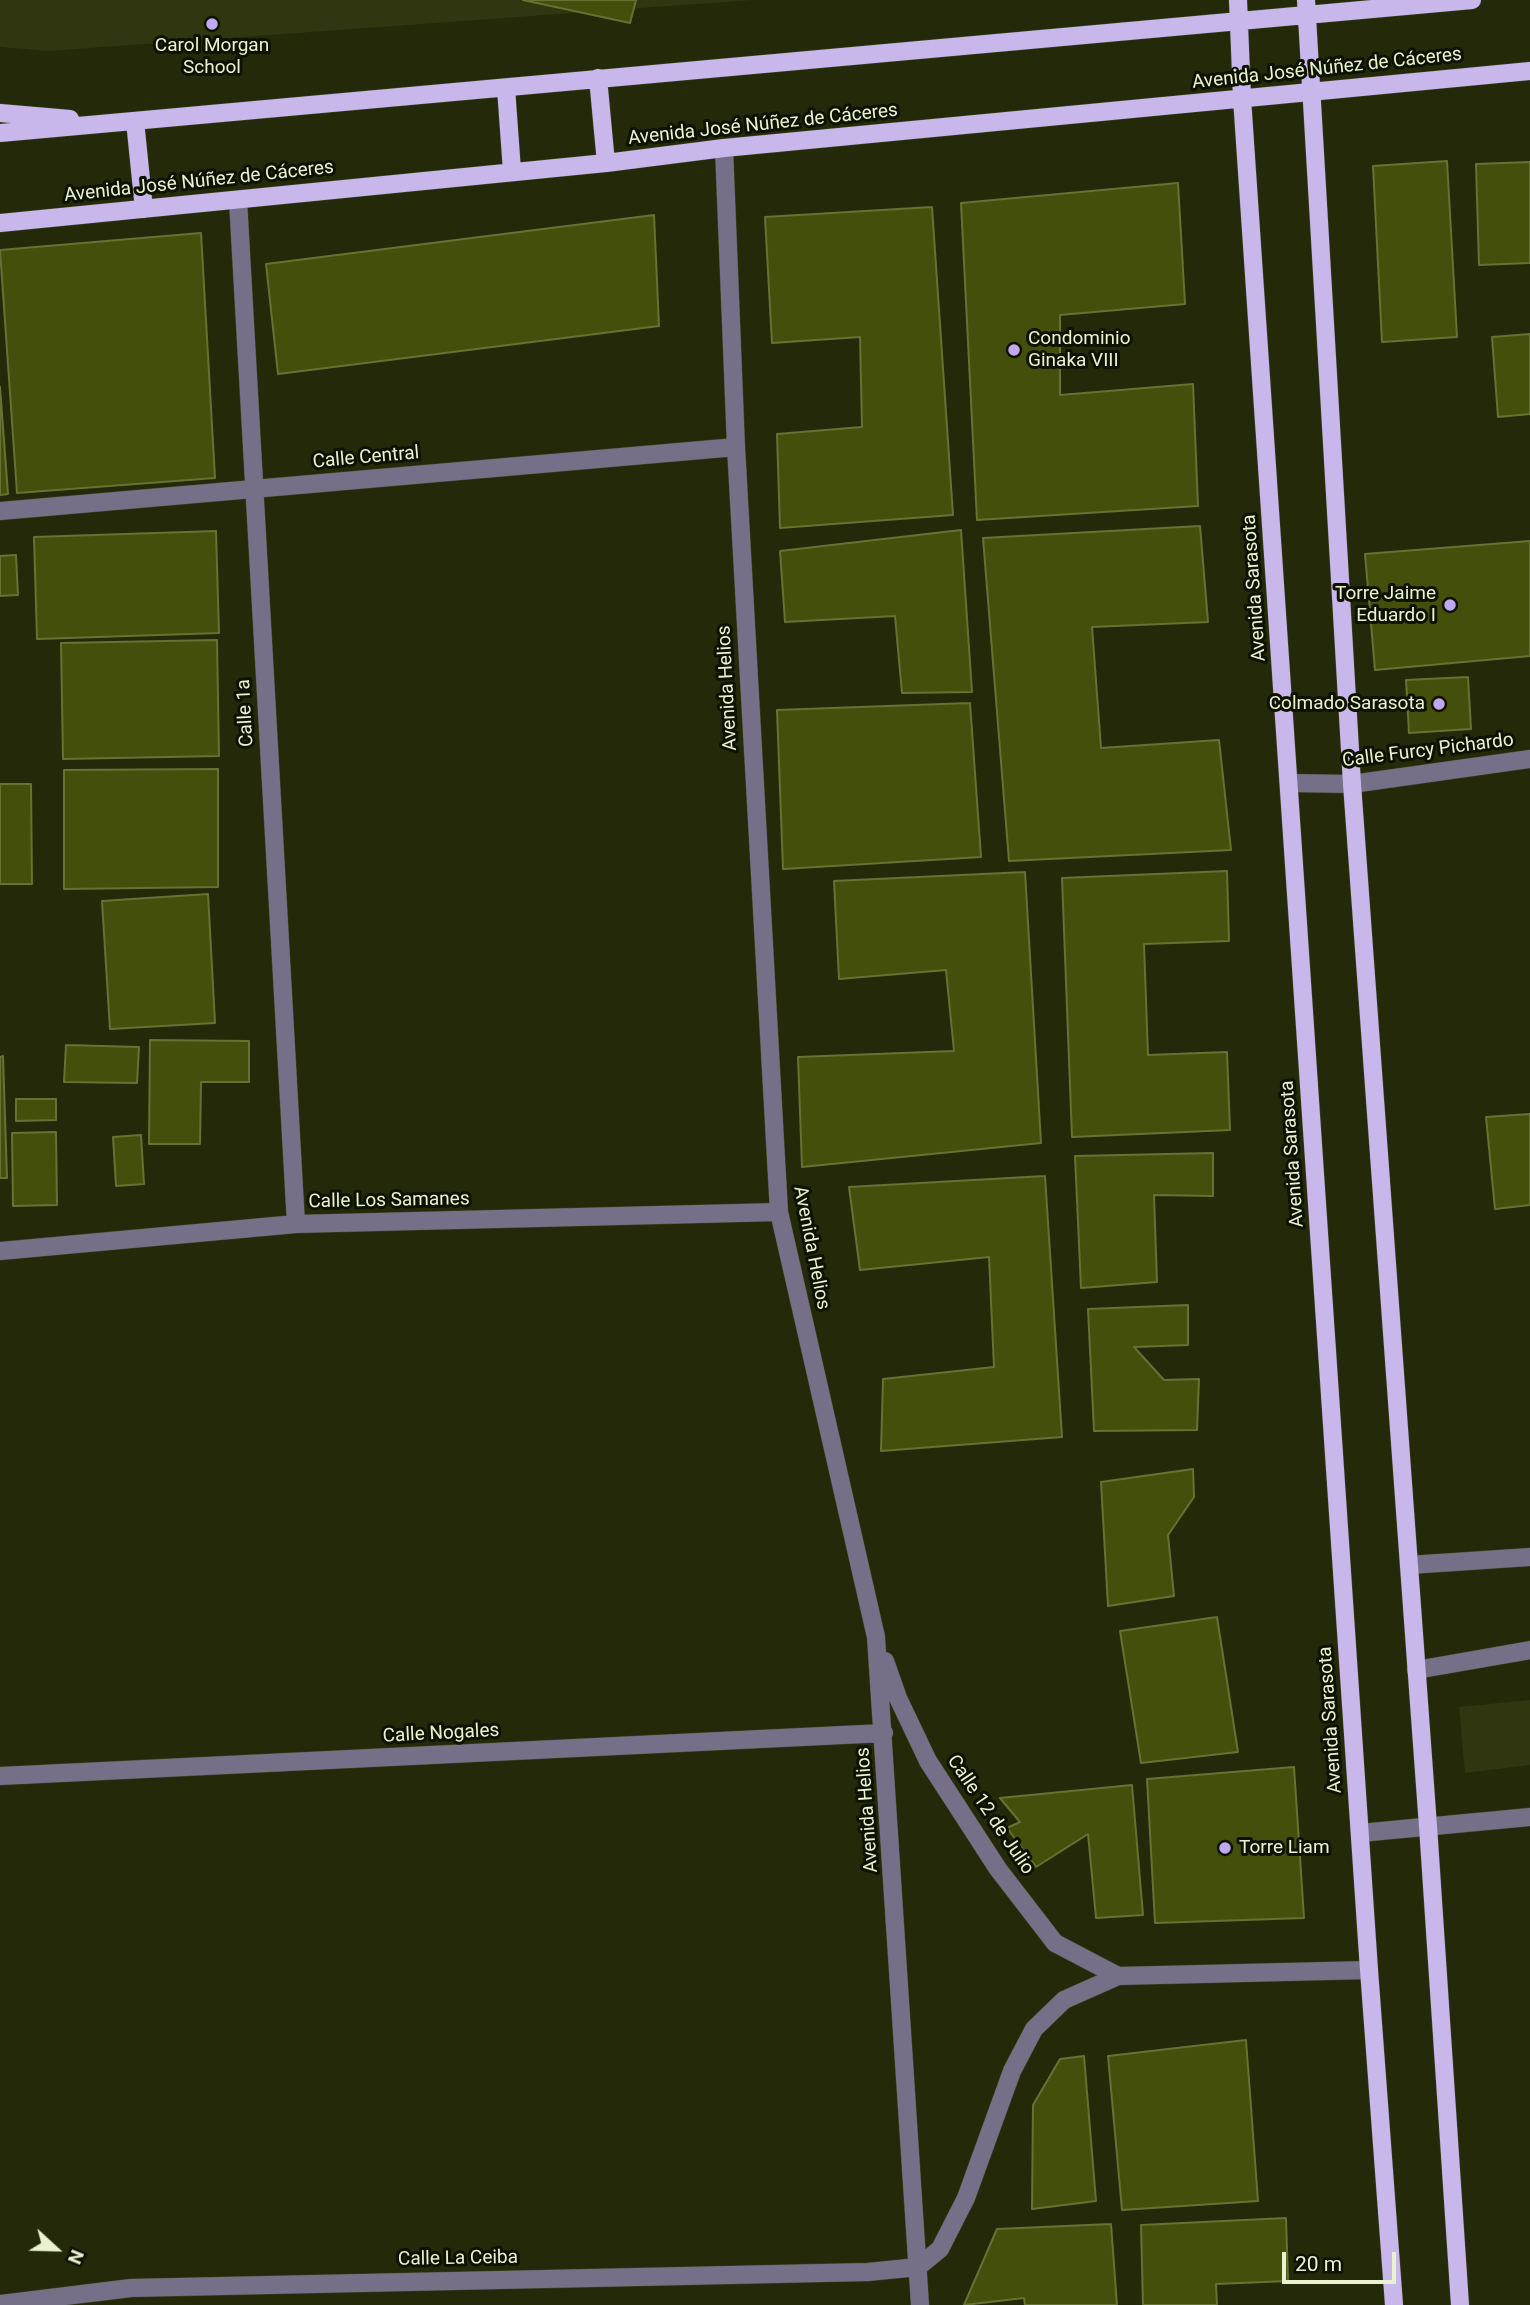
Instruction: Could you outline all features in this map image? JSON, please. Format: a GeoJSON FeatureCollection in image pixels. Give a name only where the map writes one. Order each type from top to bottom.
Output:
{"type":"FeatureCollection","features":[{"type":"Feature","properties":{"kind":"main road","name":"Avenida Sarasota"},"geometry":{"type":"LineString","coordinates":[[1238,0],[1242,98],[1394,2305]]}},
{"type":"Feature","properties":{"kind":"main road"},"geometry":{"type":"LineString","coordinates":[[0,133],[1239,20],[1306,7],[1472,0]]}},
{"type":"Feature","properties":{"kind":"main road"},"geometry":{"type":"LineString","coordinates":[[1306,7],[1352,785],[1460,2305]]}},
{"type":"Feature","properties":{"kind":"main road","name":"Avenida José Núñez de Cáceres"},"geometry":{"type":"LineString","coordinates":[[0,223],[512,170],[606,163],[723,148],[1530,71]]}},
{"type":"Feature","properties":{"kind":"main road"},"geometry":{"type":"LineString","coordinates":[[598,78],[606,163]]}},
{"type":"Feature","properties":{"kind":"main road"},"geometry":{"type":"LineString","coordinates":[[506,88],[512,170]]}},
{"type":"Feature","properties":{"kind":"main road"},"geometry":{"type":"LineString","coordinates":[[0,113],[127,122]]}},
{"type":"Feature","properties":{"kind":"main road"},"geometry":{"type":"LineString","coordinates":[[127,122],[144,209]]}},
{"type":"Feature","properties":{"kind":"street","name":"Avenida Helios"},"geometry":{"type":"LineString","coordinates":[[723,148],[736,447],[779,1212],[876,1637],[920,2305]]}},
{"type":"Feature","properties":{"kind":"street","name":"Calle 1a"},"geometry":{"type":"LineString","coordinates":[[238,200],[296,1224]]}},
{"type":"Feature","properties":{"kind":"street","name":"Calle Central"},"geometry":{"type":"LineString","coordinates":[[0,511],[736,447]]}},
{"type":"Feature","properties":{"kind":"street","name":"Calle Furcy Pichardo"},"geometry":{"type":"LineString","coordinates":[[1289,783],[1352,785],[1530,759]]}},
{"type":"Feature","properties":{"kind":"street","name":"Calle Los Samanes"},"geometry":{"type":"LineString","coordinates":[[0,1251],[296,1224],[779,1212]]}},
{"type":"Feature","properties":{"kind":"street"},"geometry":{"type":"LineString","coordinates":[[1409,1564],[1530,1557]]}},
{"type":"Feature","properties":{"kind":"street","name":"Calle 12 de Julio"},"geometry":{"type":"LineString","coordinates":[[876,1637],[898,1698],[928,1761],[998,1869],[1055,1942],[1118,1976]]}},
{"type":"Feature","properties":{"kind":"street"},"geometry":{"type":"LineString","coordinates":[[1416,1670],[1530,1650]]}},
{"type":"Feature","properties":{"kind":"street","name":"Calle Nogales"},"geometry":{"type":"LineString","coordinates":[[0,1776],[884,1733]]}},
{"type":"Feature","properties":{"kind":"street"},"geometry":{"type":"LineString","coordinates":[[1360,1833],[1530,1817]]}},
{"type":"Feature","properties":{"kind":"street","name":"Calle 12 de Julio"},"geometry":{"type":"LineString","coordinates":[[918,2267],[940,2249],[966,2198],[1012,2071],[1034,2029],[1065,2000],[1118,1976],[1369,1970]]}},
{"type":"Feature","properties":{"kind":"street","name":"Calle La Ceiba"},"geometry":{"type":"LineString","coordinates":[[0,2304],[131,2288],[868,2272],[918,2267]]}},
{"type":"Feature","properties":{"kind":"shaded area","name":"Carol Morgan School"},"geometry":{"type":"Polygon","coordinates":[[[0,0],[752,0],[49,51],[0,47],[0,0]]]}},
{"type":"Feature","properties":{"kind":"shaded area"},"geometry":{"type":"Polygon","coordinates":[[[1530,1700],[1530,1765],[1465,1773],[1459,1707],[1530,1700]]]}},
{"type":"Feature","properties":{"kind":"building"},"geometry":{"type":"Polygon","coordinates":[[[523,0],[636,0],[630,23],[523,0]]]}},
{"type":"Feature","properties":{"kind":"building"},"geometry":{"type":"Polygon","coordinates":[[[1447,161],[1457,337],[1382,342],[1373,166],[1447,161]]]}},
{"type":"Feature","properties":{"kind":"building"},"geometry":{"type":"Polygon","coordinates":[[[1530,162],[1530,263],[1479,265],[1476,164],[1530,162]]]}},
{"type":"Feature","properties":{"kind":"building","name":"Condominio Ginaka VIII"},"geometry":{"type":"Polygon","coordinates":[[[1178,183],[1185,304],[1060,315],[1060,395],[1193,384],[1198,506],[977,520],[961,203],[1178,183]]]}},
{"type":"Feature","properties":{"kind":"building"},"geometry":{"type":"Polygon","coordinates":[[[932,207],[953,515],[780,528],[777,434],[862,427],[860,337],[772,343],[765,217],[932,207]]]}},
{"type":"Feature","properties":{"kind":"building"},"geometry":{"type":"Polygon","coordinates":[[[654,215],[659,326],[278,374],[266,264],[654,215]]]}},
{"type":"Feature","properties":{"kind":"building"},"geometry":{"type":"Polygon","coordinates":[[[201,233],[215,478],[17,493],[0,250],[201,233]]]}},
{"type":"Feature","properties":{"kind":"building"},"geometry":{"type":"Polygon","coordinates":[[[1530,334],[1530,414],[1498,417],[1492,337],[1530,334]]]}},
{"type":"Feature","properties":{"kind":"building"},"geometry":{"type":"Polygon","coordinates":[[[0,387],[8,494],[0,495],[0,387]]]}},
{"type":"Feature","properties":{"kind":"building"},"geometry":{"type":"Polygon","coordinates":[[[1200,526],[1208,622],[1092,627],[1101,748],[1219,740],[1231,850],[1009,861],[983,538],[1200,526]]]}},
{"type":"Feature","properties":{"kind":"building"},"geometry":{"type":"Polygon","coordinates":[[[961,530],[972,692],[902,693],[895,616],[785,622],[780,551],[961,530]]]}},
{"type":"Feature","properties":{"kind":"building"},"geometry":{"type":"Polygon","coordinates":[[[216,531],[219,633],[37,639],[34,537],[216,531]]]}},
{"type":"Feature","properties":{"kind":"building","name":"Torre Jaime Eduardo I"},"geometry":{"type":"Polygon","coordinates":[[[1530,541],[1530,656],[1375,670],[1365,554],[1530,541]]]}},
{"type":"Feature","properties":{"kind":"building"},"geometry":{"type":"Polygon","coordinates":[[[16,555],[18,595],[0,596],[0,556],[16,555]]]}},
{"type":"Feature","properties":{"kind":"building"},"geometry":{"type":"Polygon","coordinates":[[[217,640],[219,756],[63,759],[61,643],[217,640]]]}},
{"type":"Feature","properties":{"kind":"building","name":"Colmado Sarasota"},"geometry":{"type":"Polygon","coordinates":[[[1468,677],[1471,729],[1409,733],[1406,680],[1468,677]]]}},
{"type":"Feature","properties":{"kind":"building"},"geometry":{"type":"Polygon","coordinates":[[[970,703],[981,857],[783,869],[777,710],[970,703]]]}},
{"type":"Feature","properties":{"kind":"building"},"geometry":{"type":"Polygon","coordinates":[[[218,769],[218,887],[64,889],[64,770],[218,769]]]}},
{"type":"Feature","properties":{"kind":"building"},"geometry":{"type":"Polygon","coordinates":[[[0,784],[31,784],[32,884],[0,884],[0,784]]]}},
{"type":"Feature","properties":{"kind":"building"},"geometry":{"type":"Polygon","coordinates":[[[1227,871],[1229,941],[1144,944],[1148,1055],[1227,1052],[1230,1130],[1072,1137],[1062,878],[1227,871]]]}},
{"type":"Feature","properties":{"kind":"building"},"geometry":{"type":"Polygon","coordinates":[[[1025,872],[1041,1143],[802,1167],[798,1057],[954,1051],[946,970],[839,979],[834,881],[1025,872]]]}},
{"type":"Feature","properties":{"kind":"building"},"geometry":{"type":"Polygon","coordinates":[[[208,894],[215,1023],[110,1029],[102,901],[208,894]]]}},
{"type":"Feature","properties":{"kind":"building"},"geometry":{"type":"Polygon","coordinates":[[[150,1040],[249,1041],[249,1082],[201,1082],[200,1144],[149,1144],[150,1040]]]}},
{"type":"Feature","properties":{"kind":"building"},"geometry":{"type":"Polygon","coordinates":[[[66,1045],[139,1047],[137,1083],[64,1082],[66,1045]]]}},
{"type":"Feature","properties":{"kind":"building"},"geometry":{"type":"Polygon","coordinates":[[[3,1056],[7,1178],[0,1178],[0,1057],[3,1056]]]}},
{"type":"Feature","properties":{"kind":"building"},"geometry":{"type":"Polygon","coordinates":[[[16,1099],[56,1099],[56,1120],[16,1121],[16,1099]]]}},
{"type":"Feature","properties":{"kind":"building"},"geometry":{"type":"Polygon","coordinates":[[[1530,1114],[1530,1205],[1495,1209],[1486,1117],[1530,1114]]]}},
{"type":"Feature","properties":{"kind":"building"},"geometry":{"type":"Polygon","coordinates":[[[56,1132],[57,1205],[13,1206],[12,1133],[56,1132]]]}},
{"type":"Feature","properties":{"kind":"building"},"geometry":{"type":"Polygon","coordinates":[[[141,1135],[144,1184],[116,1186],[113,1137],[141,1135]]]}},
{"type":"Feature","properties":{"kind":"building"},"geometry":{"type":"Polygon","coordinates":[[[1213,1153],[1213,1196],[1154,1195],[1157,1282],[1081,1288],[1075,1156],[1213,1153]]]}},
{"type":"Feature","properties":{"kind":"building"},"geometry":{"type":"Polygon","coordinates":[[[1045,1176],[1062,1437],[881,1451],[883,1379],[994,1367],[989,1257],[860,1270],[849,1187],[1045,1176]]]}},
{"type":"Feature","properties":{"kind":"building"},"geometry":{"type":"Polygon","coordinates":[[[1188,1305],[1188,1345],[1134,1347],[1164,1380],[1199,1379],[1197,1430],[1094,1431],[1088,1309],[1188,1305]]]}},
{"type":"Feature","properties":{"kind":"building"},"geometry":{"type":"Polygon","coordinates":[[[1193,1469],[1194,1497],[1168,1535],[1174,1596],[1108,1606],[1101,1482],[1193,1469]]]}},
{"type":"Feature","properties":{"kind":"building"},"geometry":{"type":"Polygon","coordinates":[[[1217,1617],[1238,1752],[1141,1763],[1120,1631],[1217,1617]]]}},
{"type":"Feature","properties":{"kind":"building","name":"Torre Liam"},"geometry":{"type":"Polygon","coordinates":[[[1294,1767],[1304,1918],[1155,1923],[1147,1779],[1294,1767]]]}},
{"type":"Feature","properties":{"kind":"building"},"geometry":{"type":"Polygon","coordinates":[[[1132,1785],[1143,1915],[1096,1918],[1088,1834],[1036,1867],[1007,1828],[1020,1822],[1000,1798],[1132,1785]]]}},
{"type":"Feature","properties":{"kind":"building"},"geometry":{"type":"Polygon","coordinates":[[[1246,2040],[1258,2201],[1122,2210],[1108,2056],[1246,2040]]]}},
{"type":"Feature","properties":{"kind":"building"},"geometry":{"type":"Polygon","coordinates":[[[1084,2056],[1096,2201],[1032,2209],[1033,2105],[1060,2059],[1084,2056]]]}},
{"type":"Feature","properties":{"kind":"building"},"geometry":{"type":"Polygon","coordinates":[[[1286,2218],[1288,2281],[1216,2284],[1217,2305],[1143,2305],[1141,2225],[1286,2218]]]}},
{"type":"Feature","properties":{"kind":"building"},"geometry":{"type":"Polygon","coordinates":[[[1111,2224],[1117,2305],[1025,2305],[1024,2298],[964,2305],[997,2229],[1111,2224]]]}},
{"type":"Feature","properties":{"kind":"place","name":"Carol Morgan School"},"geometry":{"type":"Point","coordinates":[212,24]}},
{"type":"Feature","properties":{"kind":"place","name":"Condominio Ginaka VIII"},"geometry":{"type":"Point","coordinates":[1014,350]}},
{"type":"Feature","properties":{"kind":"place","name":"Torre Jaime Eduardo I"},"geometry":{"type":"Point","coordinates":[1450,605]}},
{"type":"Feature","properties":{"kind":"place","name":"Colmado Sarasota"},"geometry":{"type":"Point","coordinates":[1439,704]}},
{"type":"Feature","properties":{"kind":"place","name":"Torre Liam"},"geometry":{"type":"Point","coordinates":[1225,1848]}}]}
